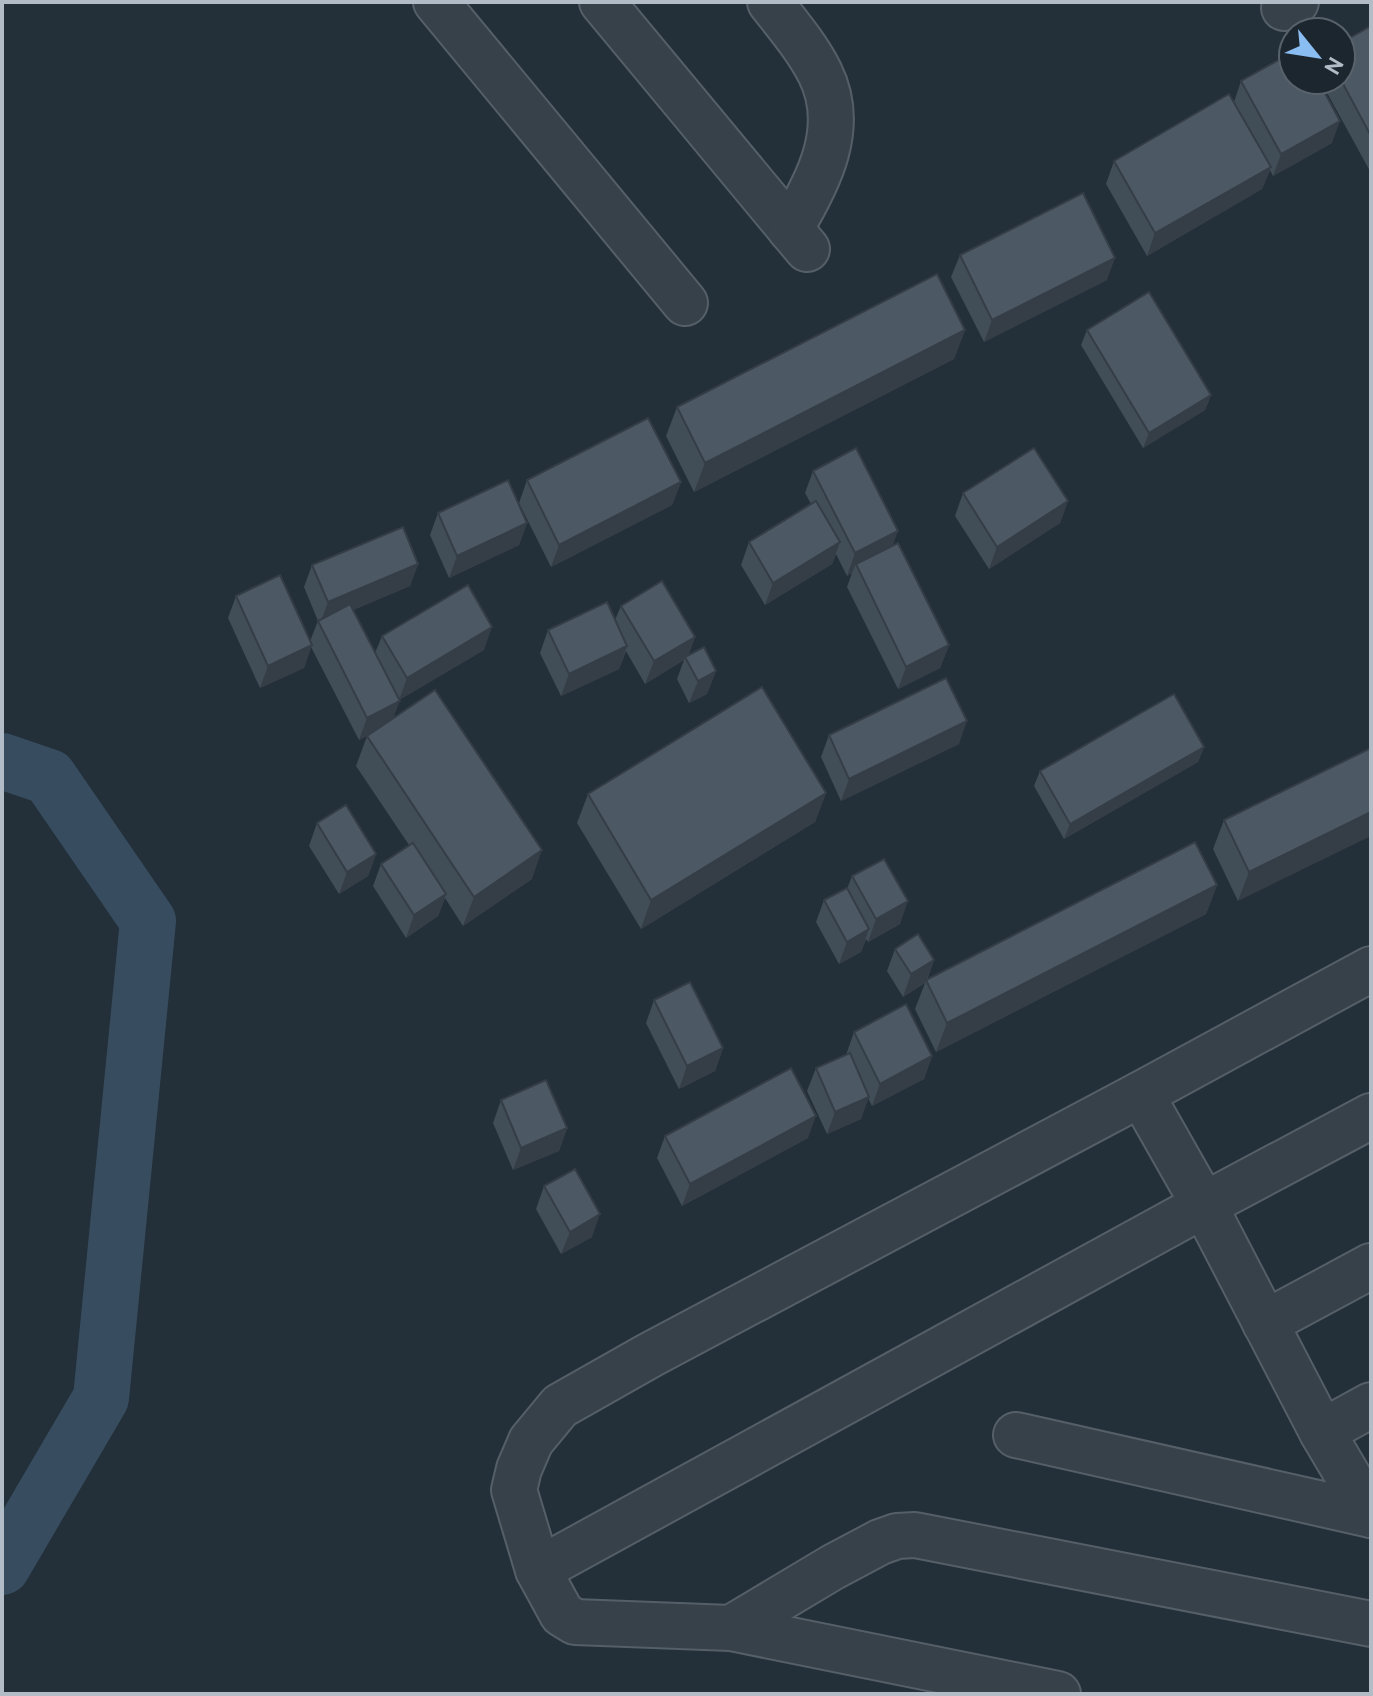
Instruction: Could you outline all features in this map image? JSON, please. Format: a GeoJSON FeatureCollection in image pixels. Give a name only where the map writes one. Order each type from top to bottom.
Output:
{"type":"FeatureCollection","features":[{"type":"Feature","properties":{"kind":"street"},"geometry":{"type":"LineString","coordinates":[[436,2],[685,303]]}},
{"type":"Feature","properties":{"kind":"street"},"geometry":{"type":"LineString","coordinates":[[602,2],[799,239],[809,197],[831,133],[831,110],[819,71],[770,2]]}},
{"type":"Feature","properties":{"kind":"street"},"geometry":{"type":"LineString","coordinates":[[1058,1694],[731,1628],[575,1622],[562,1614],[538,1570],[514,1490],[531,1441],[560,1406],[1371,969]]}},
{"type":"Feature","properties":{"kind":"street"},"geometry":{"type":"LineString","coordinates":[[1141,1094],[1204,1205],[1322,1432],[1371,1515]]}},
{"type":"Feature","properties":{"kind":"street"},"geometry":{"type":"LineString","coordinates":[[538,1570],[1371,1116]]}},
{"type":"Feature","properties":{"kind":"street"},"geometry":{"type":"LineString","coordinates":[[1265,1323],[1371,1266]]}},
{"type":"Feature","properties":{"kind":"street"},"geometry":{"type":"LineString","coordinates":[[1322,1432],[1371,1405]]}},
{"type":"Feature","properties":{"kind":"street"},"geometry":{"type":"LineString","coordinates":[[1016,1435],[1371,1515]]}},
{"type":"Feature","properties":{"kind":"street"},"geometry":{"type":"LineString","coordinates":[[731,1628],[880,1542],[897,1536],[915,1535],[1371,1624]]}},
{"type":"Feature","properties":{"kind":"building"},"geometry":{"type":"Polygon","coordinates":[[[1371,26],[1371,136],[1350,96],[1357,96],[1357,34],[1371,26]]]}},
{"type":"Feature","properties":{"kind":"building"},"geometry":{"type":"Polygon","coordinates":[[[1277,61],[1277,96],[1327,96],[1340,121],[1281,154],[1241,81],[1277,61]]]}},
{"type":"Feature","properties":{"kind":"building"},"geometry":{"type":"Polygon","coordinates":[[[1229,94],[1271,167],[1155,233],[1114,161],[1229,94]]]}},
{"type":"Feature","properties":{"kind":"building"},"geometry":{"type":"Polygon","coordinates":[[[1083,193],[1115,258],[992,320],[960,255],[1083,193]]]}},
{"type":"Feature","properties":{"kind":"building"},"geometry":{"type":"Polygon","coordinates":[[[937,274],[965,330],[705,463],[677,407],[937,274]]]}},
{"type":"Feature","properties":{"kind":"building"},"geometry":{"type":"Polygon","coordinates":[[[1149,292],[1211,395],[1149,433],[1087,330],[1149,292]]]}},
{"type":"Feature","properties":{"kind":"building"},"geometry":{"type":"Polygon","coordinates":[[[648,418],[681,482],[559,545],[527,480],[648,418]]]}},
{"type":"Feature","properties":{"kind":"building"},"geometry":{"type":"Polygon","coordinates":[[[856,448],[898,531],[855,553],[813,471],[856,448]]]}},
{"type":"Feature","properties":{"kind":"building"},"geometry":{"type":"Polygon","coordinates":[[[1034,448],[1068,501],[997,547],[963,493],[1034,448]]]}},
{"type":"Feature","properties":{"kind":"building"},"geometry":{"type":"Polygon","coordinates":[[[508,480],[527,523],[457,556],[438,513],[508,480]]]}},
{"type":"Feature","properties":{"kind":"building"},"geometry":{"type":"Polygon","coordinates":[[[816,501],[840,542],[773,583],[749,542],[816,501]]]}},
{"type":"Feature","properties":{"kind":"building"},"geometry":{"type":"Polygon","coordinates":[[[403,527],[418,564],[328,602],[312,565],[403,527]]]}},
{"type":"Feature","properties":{"kind":"building"},"geometry":{"type":"Polygon","coordinates":[[[898,543],[949,645],[906,667],[856,564],[898,543]]]}},
{"type":"Feature","properties":{"kind":"building"},"geometry":{"type":"Polygon","coordinates":[[[280,575],[312,645],[268,666],[236,596],[280,575]]]}},
{"type":"Feature","properties":{"kind":"building"},"geometry":{"type":"Polygon","coordinates":[[[662,581],[695,637],[654,661],[621,606],[662,581]]]}},
{"type":"Feature","properties":{"kind":"building"},"geometry":{"type":"Polygon","coordinates":[[[468,585],[492,627],[407,678],[382,636],[468,585]]]}},
{"type":"Feature","properties":{"kind":"building"},"geometry":{"type":"Polygon","coordinates":[[[607,602],[627,646],[569,674],[548,630],[607,602]]]}},
{"type":"Feature","properties":{"kind":"building"},"geometry":{"type":"Polygon","coordinates":[[[350,604],[400,701],[367,718],[318,621],[350,604]]]}},
{"type":"Feature","properties":{"kind":"building"},"geometry":{"type":"Polygon","coordinates":[[[704,647],[716,671],[698,681],[685,657],[704,647]]]}},
{"type":"Feature","properties":{"kind":"building"},"geometry":{"type":"Polygon","coordinates":[[[946,678],[967,721],[849,779],[829,735],[946,678]]]}},
{"type":"Feature","properties":{"kind":"building"},"geometry":{"type":"Polygon","coordinates":[[[762,687],[826,793],[651,900],[588,794],[762,687]]]}},
{"type":"Feature","properties":{"kind":"building"},"geometry":{"type":"Polygon","coordinates":[[[435,690],[542,850],[474,897],[367,736],[435,690]]]}},
{"type":"Feature","properties":{"kind":"building"},"geometry":{"type":"Polygon","coordinates":[[[1174,694],[1204,747],[1070,824],[1040,771],[1174,694]]]}},
{"type":"Feature","properties":{"kind":"building"},"geometry":{"type":"Polygon","coordinates":[[[1371,748],[1371,812],[1249,872],[1224,820],[1371,748]]]}},
{"type":"Feature","properties":{"kind":"building"},"geometry":{"type":"Polygon","coordinates":[[[346,805],[376,854],[347,872],[317,823],[346,805]]]}},
{"type":"Feature","properties":{"kind":"building"},"geometry":{"type":"Polygon","coordinates":[[[1195,842],[1217,885],[947,1023],[926,980],[1195,842]]]}},
{"type":"Feature","properties":{"kind":"building"},"geometry":{"type":"Polygon","coordinates":[[[413,843],[446,894],[414,915],[381,864],[413,843]]]}},
{"type":"Feature","properties":{"kind":"building"},"geometry":{"type":"Polygon","coordinates":[[[884,859],[908,901],[876,919],[852,876],[884,859]]]}},
{"type":"Feature","properties":{"kind":"building"},"geometry":{"type":"Polygon","coordinates":[[[847,888],[869,929],[847,942],[824,900],[847,888]]]}},
{"type":"Feature","properties":{"kind":"building"},"geometry":{"type":"Polygon","coordinates":[[[918,934],[934,960],[911,974],[895,949],[918,934]]]}},
{"type":"Feature","properties":{"kind":"building"},"geometry":{"type":"Polygon","coordinates":[[[690,982],[723,1048],[687,1066],[654,1000],[690,982]]]}},
{"type":"Feature","properties":{"kind":"building"},"geometry":{"type":"Polygon","coordinates":[[[906,1004],[932,1056],[880,1084],[854,1032],[906,1004]]]}},
{"type":"Feature","properties":{"kind":"building"},"geometry":{"type":"Polygon","coordinates":[[[850,1053],[869,1097],[835,1112],[816,1068],[850,1053]]]}},
{"type":"Feature","properties":{"kind":"building"},"geometry":{"type":"Polygon","coordinates":[[[791,1068],[816,1116],[690,1184],[665,1136],[791,1068]]]}},
{"type":"Feature","properties":{"kind":"building"},"geometry":{"type":"Polygon","coordinates":[[[546,1080],[567,1128],[521,1148],[501,1100],[546,1080]]]}},
{"type":"Feature","properties":{"kind":"building"},"geometry":{"type":"Polygon","coordinates":[[[575,1169],[600,1214],[570,1232],[544,1186],[575,1169]]]}},
{"type":"Feature","properties":{"kind":"waterway"},"geometry":{"type":"LineString","coordinates":[[2,761],[49,777],[148,921],[101,1398],[2,1567]]}}]}
